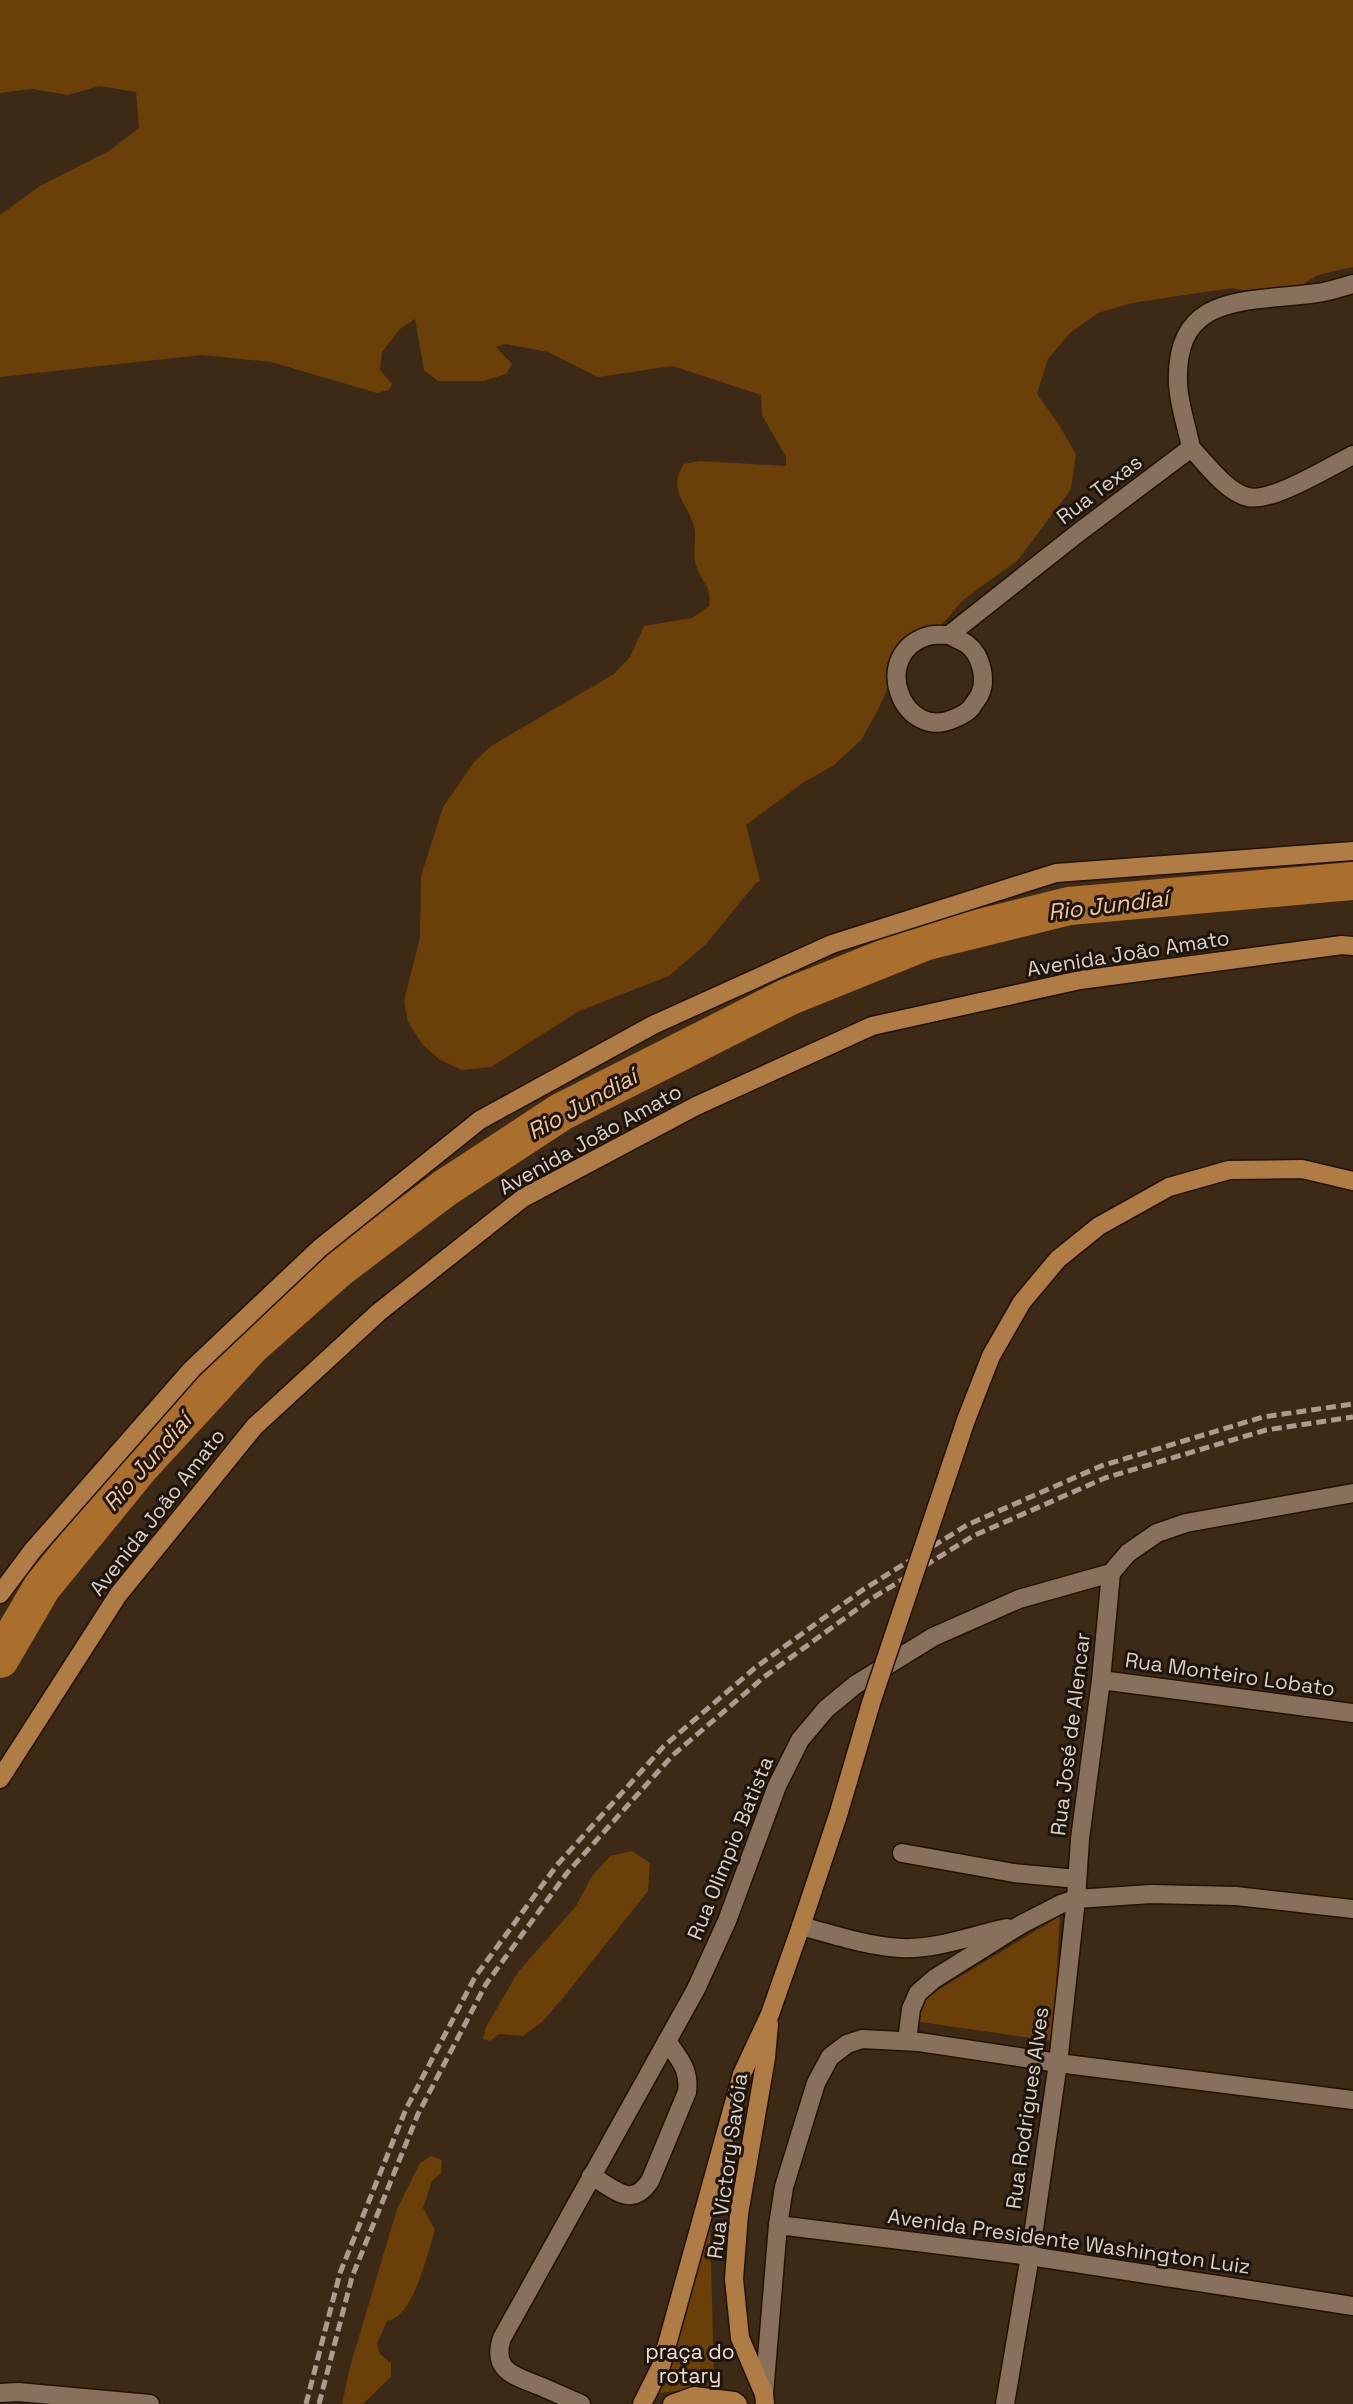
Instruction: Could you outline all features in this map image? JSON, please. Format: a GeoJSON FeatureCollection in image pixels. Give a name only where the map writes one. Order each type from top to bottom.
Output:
{"type":"FeatureCollection","features":[{"type":"Feature","properties":{"kind":"main road"},"geometry":{"type":"LineString","coordinates":[[0,1594],[33,1550],[191,1369],[320,1248],[480,1120],[653,1025],[832,944],[1056,873],[1353,851]]}},
{"type":"Feature","properties":{"kind":"main road","name":"Avenida João Amato"},"geometry":{"type":"LineString","coordinates":[[0,1779],[118,1595],[255,1426],[379,1312],[523,1198],[696,1106],[872,1026],[1080,980],[1342,945],[1353,946]]}},
{"type":"Feature","properties":{"kind":"main road"},"geometry":{"type":"LineString","coordinates":[[642,2404],[661,2366],[742,2074],[770,2014],[802,1926],[872,1703],[966,1420],[990,1356],[1021,1302],[1058,1259],[1099,1226],[1169,1187],[1229,1170],[1302,1169],[1353,1181]]}},
{"type":"Feature","properties":{"kind":"main road","name":"Rua Victory Savóia"},"geometry":{"type":"LineString","coordinates":[[764,2399],[740,2338],[734,2279],[739,2214],[766,2059],[770,2014]]}},
{"type":"Feature","properties":{"kind":"main road"},"geometry":{"type":"LineString","coordinates":[[672,2404],[694,2396],[738,2404]]}},
{"type":"Feature","properties":{"kind":"street"},"geometry":{"type":"LineString","coordinates":[[1353,284],[1320,293],[1240,301],[1216,307],[1197,320],[1181,348],[1178,385],[1191,448],[1229,487],[1249,498],[1270,495],[1291,487],[1353,455]]}},
{"type":"Feature","properties":{"kind":"street","name":"Rua Texas"},"geometry":{"type":"LineString","coordinates":[[949,635],[971,647],[983,668],[981,692],[967,713],[945,722],[920,719],[902,703],[895,680],[899,660],[911,644],[929,635],[949,635],[1067,541],[1191,448]]}},
{"type":"Feature","properties":{"kind":"street"},"geometry":{"type":"LineString","coordinates":[[1111,1573],[1128,1553],[1157,1533],[1186,1523],[1353,1493]]}},
{"type":"Feature","properties":{"kind":"street","name":"Rua José de Alencar"},"geometry":{"type":"LineString","coordinates":[[1076,1899],[1080,1839],[1101,1680],[1111,1573]]}},
{"type":"Feature","properties":{"kind":"street","name":"Rua Olimpio Batista"},"geometry":{"type":"LineString","coordinates":[[581,2404],[514,2376],[504,2368],[499,2357],[499,2347],[696,1989],[727,1921],[777,1786],[800,1740],[826,1709],[855,1685],[933,1637],[1019,1598],[1111,1573]]}},
{"type":"Feature","properties":{"kind":"street","name":"Rua Monteiro Lobato"},"geometry":{"type":"LineString","coordinates":[[1101,1680],[1353,1713]]}},
{"type":"Feature","properties":{"kind":"street"},"geometry":{"type":"LineString","coordinates":[[902,1853],[1014,1872],[1077,1879]]}},
{"type":"Feature","properties":{"kind":"street"},"geometry":{"type":"LineString","coordinates":[[907,2041],[911,2009],[918,1993],[934,1979],[1022,1924],[1076,1899],[1151,1894],[1212,1896],[1353,1909]]}},
{"type":"Feature","properties":{"kind":"street","name":"Rua Rodrigues Alves"},"geometry":{"type":"LineString","coordinates":[[1005,2404],[1058,2063],[1076,1899]]}},
{"type":"Feature","properties":{"kind":"street"},"geometry":{"type":"LineString","coordinates":[[802,1926],[854,1941],[903,1948],[940,1943],[1022,1924]]}},
{"type":"Feature","properties":{"kind":"street"},"geometry":{"type":"LineString","coordinates":[[764,2399],[778,2225],[784,2187],[816,2083],[830,2057],[847,2044],[862,2039],[907,2041],[1353,2100]]}},
{"type":"Feature","properties":{"kind":"street"},"geometry":{"type":"LineString","coordinates":[[591,2176],[628,2196],[635,2196],[643,2191],[650,2181],[687,2092],[689,2079],[667,2041]]}},
{"type":"Feature","properties":{"kind":"street","name":"Avenida Presidente Washington Luiz"},"geometry":{"type":"LineString","coordinates":[[778,2225],[1030,2256],[1353,2306]]}},
{"type":"Feature","properties":{"kind":"street"},"geometry":{"type":"LineString","coordinates":[[0,2393],[18,2392],[150,2404]]}},
{"type":"Feature","properties":{"kind":"green space"},"geometry":{"type":"Polygon","coordinates":[[[0,0],[1353,0],[1353,267],[1318,275],[1289,293],[1266,294],[1231,288],[1132,303],[1098,313],[1070,333],[1048,359],[1037,394],[1076,454],[1071,489],[1018,560],[963,600],[941,626],[936,626],[891,681],[861,740],[833,766],[804,782],[746,825],[760,881],[706,944],[669,976],[579,1011],[491,1067],[462,1070],[440,1060],[423,1045],[408,1022],[404,1001],[420,938],[421,876],[443,807],[475,761],[491,746],[614,674],[630,657],[644,626],[692,618],[709,606],[708,590],[695,560],[694,526],[680,496],[677,481],[684,464],[700,461],[786,466],[786,457],[762,415],[761,395],[673,366],[598,377],[548,352],[506,344],[496,347],[512,364],[506,374],[483,381],[438,381],[424,370],[415,319],[400,329],[382,352],[380,370],[392,384],[389,390],[377,393],[271,362],[202,355],[0,377],[0,215],[40,186],[109,151],[139,128],[136,92],[100,86],[68,95],[33,89],[0,93],[0,0]]]}},
{"type":"Feature","properties":{"kind":"green space"},"geometry":{"type":"Polygon","coordinates":[[[632,1851],[650,1863],[648,1891],[543,2021],[523,2036],[499,2034],[490,2041],[483,2039],[486,2027],[518,1972],[576,1906],[592,1876],[610,1856],[632,1851]]]}},
{"type":"Feature","properties":{"kind":"green space"},"geometry":{"type":"Polygon","coordinates":[[[1060,1916],[1053,2041],[920,2022],[917,2019],[915,2006],[925,1998],[1060,1916]]]}},
{"type":"Feature","properties":{"kind":"green space"},"geometry":{"type":"Polygon","coordinates":[[[431,2156],[442,2160],[441,2173],[432,2181],[423,2208],[435,2230],[412,2297],[396,2317],[387,2321],[377,2344],[380,2354],[391,2363],[391,2377],[363,2404],[342,2404],[350,2367],[397,2209],[420,2163],[431,2156]]]}},
{"type":"Feature","properties":{"kind":"green space","name":"praça do rotary"},"geometry":{"type":"Polygon","coordinates":[[[710,2218],[714,2385],[655,2394],[710,2218]]]}},
{"type":"Feature","properties":{"kind":"waterway","name":"Rio Jundiaí"},"geometry":{"type":"LineString","coordinates":[[0,1659],[42,1587],[139,1468],[251,1346],[338,1269],[445,1188],[561,1112],[788,997],[927,941],[1069,906],[1353,881]]}},
{"type":"Feature","properties":{"kind":"railway"},"geometry":{"type":"LineString","coordinates":[[306,2404],[340,2273],[406,2109],[475,1977],[557,1865],[664,1746],[756,1667],[864,1589],[967,1525],[1101,1466],[1263,1417],[1353,1404]]}},
{"type":"Feature","properties":{"kind":"railway"},"geometry":{"type":"LineString","coordinates":[[319,2404],[352,2277],[418,2114],[486,1984],[567,1873],[673,1755],[764,1677],[871,1599],[973,1536],[1105,1478],[1266,1430],[1353,1417]]}}]}
